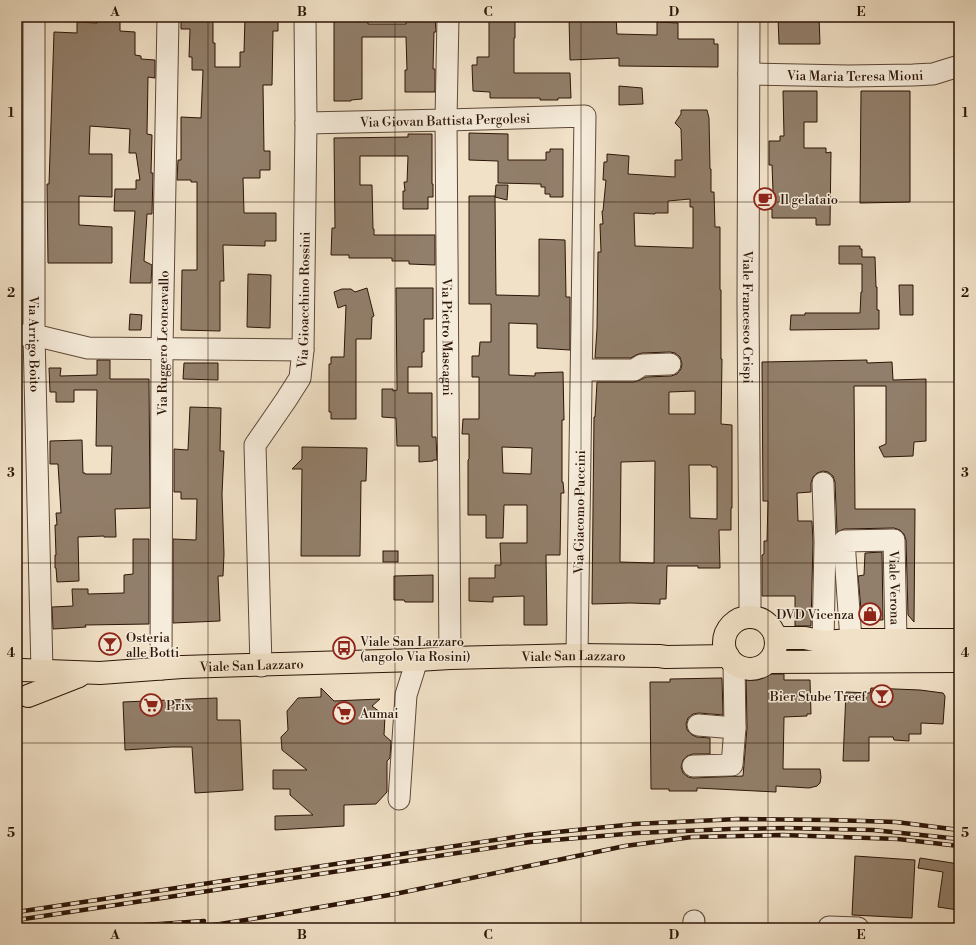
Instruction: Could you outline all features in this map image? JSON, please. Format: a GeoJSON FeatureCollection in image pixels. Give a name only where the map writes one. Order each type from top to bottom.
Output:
{"type":"FeatureCollection","features":[{"type":"Feature","properties":{"kind":"main road"},"geometry":{"type":"LineString","coordinates":[[750,616],[761,619],[774,631],[776,638],[776,650],[773,656],[768,662],[760,667],[748,669],[740,667],[729,654],[727,631],[734,622],[744,617],[750,616]]}},
{"type":"Feature","properties":{"kind":"main road","name":"Viale Verona"},"geometry":{"type":"LineString","coordinates":[[776,638],[805,638],[823,642],[851,640],[959,640]]}},
{"type":"Feature","properties":{"kind":"main road","name":"Viale San Lazzaro"},"geometry":{"type":"LineString","coordinates":[[22,701],[29,685],[26,675],[27,669],[100,673],[161,669],[450,658],[729,654]]}},
{"type":"Feature","properties":{"kind":"main road"},"geometry":{"type":"LineString","coordinates":[[768,662],[959,661]]}},
{"type":"Feature","properties":{"kind":"main road","name":"Viale San Lazzaro"},"geometry":{"type":"LineString","coordinates":[[22,701],[86,673]]}},
{"type":"Feature","properties":{"kind":"street","name":"Via Arrigo Boito"},"geometry":{"type":"LineString","coordinates":[[27,669],[25,182],[34,17]]}},
{"type":"Feature","properties":{"kind":"street","name":"Via Ruggero Leoncavallo"},"geometry":{"type":"LineString","coordinates":[[161,669],[162,349],[168,17]]}},
{"type":"Feature","properties":{"kind":"street","name":"Via Gioacchino Rossini"},"geometry":{"type":"LineString","coordinates":[[261,666],[255,445],[300,378],[303,350],[306,123],[305,17]]}},
{"type":"Feature","properties":{"kind":"street","name":"Via Pietro Mascagni"},"geometry":{"type":"LineString","coordinates":[[448,17],[446,120],[450,658]]}},
{"type":"Feature","properties":{"kind":"street","name":"Viale Francesco Crispi"},"geometry":{"type":"LineString","coordinates":[[749,17],[748,302],[750,616]]}},
{"type":"Feature","properties":{"kind":"street","name":"Via Maria Teresa Mioni"},"geometry":{"type":"LineString","coordinates":[[749,74],[848,76],[913,75],[933,74],[959,66]]}},
{"type":"Feature","properties":{"kind":"street","name":"Via Giovan Battista Pergolesi"},"geometry":{"type":"LineString","coordinates":[[306,123],[585,116]]}},
{"type":"Feature","properties":{"kind":"street","name":"Via Giacomo Puccini"},"geometry":{"type":"LineString","coordinates":[[577,655],[585,116]]}},
{"type":"Feature","properties":{"kind":"street"},"geometry":{"type":"LineString","coordinates":[[25,335],[88,348],[303,350]]}},
{"type":"Feature","properties":{"kind":"street"},"geometry":{"type":"LineString","coordinates":[[582,370],[634,370],[642,365],[670,364]]}},
{"type":"Feature","properties":{"kind":"street"},"geometry":{"type":"LineString","coordinates":[[823,483],[825,542],[823,642]]}},
{"type":"Feature","properties":{"kind":"street","name":"Viale Verona"},"geometry":{"type":"LineString","coordinates":[[851,640],[844,541],[894,540],[896,640]]}},
{"type":"Feature","properties":{"kind":"street"},"geometry":{"type":"LineString","coordinates":[[693,766],[732,765],[735,728],[729,654]]}},
{"type":"Feature","properties":{"kind":"street"},"geometry":{"type":"LineString","coordinates":[[399,799],[406,695],[417,660]]}},
{"type":"Feature","properties":{"kind":"street"},"geometry":{"type":"LineString","coordinates":[[698,725],[735,728]]}},
{"type":"Feature","properties":{"kind":"street"},"geometry":{"type":"LineString","coordinates":[[829,927],[858,928]]}},
{"type":"Feature","properties":{"kind":"building"},"geometry":{"type":"Polygon","coordinates":[[[97,17],[120,17],[120,31],[135,32],[135,55],[141,56],[141,59],[155,60],[155,78],[148,77],[147,134],[152,135],[151,173],[153,173],[152,214],[147,214],[144,261],[152,265],[151,283],[130,283],[135,211],[114,211],[115,189],[136,189],[136,180],[140,180],[136,153],[129,153],[130,129],[90,126],[89,154],[112,154],[112,197],[79,196],[79,225],[112,227],[112,263],[48,263],[47,184],[49,184],[54,32],[77,33],[77,22],[97,23],[97,17]]]}},
{"type":"Feature","properties":{"kind":"building"},"geometry":{"type":"Polygon","coordinates":[[[181,17],[213,17],[215,67],[240,67],[240,52],[244,52],[245,17],[278,17],[278,31],[273,31],[272,85],[263,85],[264,151],[270,151],[270,170],[260,170],[260,178],[243,178],[244,213],[276,213],[276,241],[265,241],[265,246],[223,245],[224,281],[220,281],[220,331],[181,330],[182,270],[197,270],[197,182],[191,182],[191,180],[177,180],[178,160],[181,160],[181,117],[201,118],[203,70],[192,70],[192,57],[189,57],[190,29],[181,29],[181,17]]]}},
{"type":"Feature","properties":{"kind":"building"},"geometry":{"type":"Polygon","coordinates":[[[334,17],[368,17],[368,24],[406,24],[406,17],[435,17],[436,32],[434,32],[433,69],[435,69],[435,92],[405,92],[405,70],[407,70],[406,37],[362,37],[362,99],[351,101],[334,101],[334,17]]]}},
{"type":"Feature","properties":{"kind":"building"},"geometry":{"type":"Polygon","coordinates":[[[489,17],[515,17],[514,73],[570,73],[571,98],[540,100],[540,98],[490,98],[490,92],[473,91],[472,65],[477,65],[477,57],[489,57],[489,17]]]}},
{"type":"Feature","properties":{"kind":"building"},"geometry":{"type":"Polygon","coordinates":[[[569,17],[616,17],[617,34],[657,35],[657,22],[678,23],[678,39],[714,39],[714,44],[718,44],[718,67],[619,66],[619,58],[570,60],[569,17]]]}},
{"type":"Feature","properties":{"kind":"building"},"geometry":{"type":"Polygon","coordinates":[[[778,17],[819,17],[820,44],[779,44],[778,17]]]}},
{"type":"Feature","properties":{"kind":"building"},"geometry":{"type":"Polygon","coordinates":[[[619,86],[642,88],[643,104],[619,105],[619,86]]]}},
{"type":"Feature","properties":{"kind":"building"},"geometry":{"type":"Polygon","coordinates":[[[783,91],[817,91],[817,122],[804,122],[804,148],[826,148],[826,153],[831,152],[830,225],[816,225],[816,218],[772,218],[772,209],[769,209],[769,191],[773,191],[772,165],[769,165],[769,141],[780,141],[780,136],[784,136],[783,91]]]}},
{"type":"Feature","properties":{"kind":"building"},"geometry":{"type":"Polygon","coordinates":[[[861,91],[910,91],[910,202],[860,203],[861,91]]]}},
{"type":"Feature","properties":{"kind":"building"},"geometry":{"type":"Polygon","coordinates":[[[681,110],[707,110],[709,118],[711,192],[714,192],[715,227],[720,227],[722,359],[721,424],[732,425],[731,530],[719,530],[720,568],[667,566],[666,599],[660,599],[660,604],[592,604],[594,417],[597,382],[634,382],[646,377],[671,376],[677,374],[681,369],[682,364],[680,357],[675,353],[670,352],[642,353],[631,358],[595,358],[598,252],[601,252],[600,224],[603,224],[602,211],[606,180],[603,180],[604,162],[607,162],[607,154],[629,156],[628,174],[675,177],[675,160],[682,160],[681,129],[675,123],[681,114],[681,110]],[[690,199],[668,201],[668,213],[634,213],[635,246],[693,248],[693,207],[690,207],[690,199]],[[695,391],[669,392],[669,414],[695,414],[695,391]],[[655,461],[621,462],[620,562],[654,563],[655,461]],[[689,465],[690,518],[717,519],[717,467],[712,467],[711,465],[689,465]]]}},
{"type":"Feature","properties":{"kind":"building"},"geometry":{"type":"Polygon","coordinates":[[[469,133],[508,134],[508,160],[546,160],[546,152],[550,152],[550,149],[563,149],[563,197],[550,197],[550,194],[545,194],[545,187],[541,187],[541,184],[498,183],[498,161],[469,160],[469,133]]]}},
{"type":"Feature","properties":{"kind":"building"},"geometry":{"type":"Polygon","coordinates":[[[408,134],[432,134],[433,197],[428,197],[428,209],[403,209],[403,191],[405,191],[404,182],[407,182],[408,156],[360,156],[360,185],[372,185],[374,235],[435,235],[435,265],[409,264],[409,261],[392,261],[392,258],[349,258],[349,255],[331,255],[332,228],[335,228],[334,138],[408,137],[408,134]]]}},
{"type":"Feature","properties":{"kind":"building"},"geometry":{"type":"Polygon","coordinates":[[[496,185],[508,185],[507,200],[495,197],[496,185]]]}},
{"type":"Feature","properties":{"kind":"building"},"geometry":{"type":"Polygon","coordinates":[[[469,196],[495,196],[496,295],[539,296],[539,239],[565,240],[566,297],[570,297],[570,350],[537,348],[537,324],[509,323],[509,375],[535,376],[535,373],[563,372],[564,420],[562,420],[562,482],[564,493],[561,493],[560,555],[546,555],[547,625],[524,625],[524,596],[493,597],[493,602],[469,601],[469,578],[495,578],[495,565],[501,565],[500,543],[527,543],[527,505],[504,505],[503,538],[486,538],[486,515],[468,515],[469,434],[462,434],[463,419],[479,419],[479,377],[472,377],[472,356],[479,356],[480,342],[491,342],[491,304],[469,304],[469,196]],[[502,447],[503,473],[531,474],[532,448],[502,447]]]}},
{"type":"Feature","properties":{"kind":"building"},"geometry":{"type":"Polygon","coordinates":[[[839,246],[860,246],[860,249],[862,249],[862,257],[875,257],[879,329],[790,330],[791,315],[805,315],[805,313],[860,313],[862,264],[839,264],[839,246]]]}},
{"type":"Feature","properties":{"kind":"building"},"geometry":{"type":"Polygon","coordinates":[[[248,274],[271,275],[270,328],[247,327],[248,274]]]}},
{"type":"Feature","properties":{"kind":"building"},"geometry":{"type":"Polygon","coordinates":[[[899,285],[913,285],[913,315],[900,315],[899,285]]]}},
{"type":"Feature","properties":{"kind":"building"},"geometry":{"type":"Polygon","coordinates":[[[367,288],[374,316],[372,317],[371,339],[356,339],[356,419],[331,419],[331,412],[329,412],[329,364],[331,364],[331,357],[344,357],[346,305],[338,308],[334,292],[342,289],[351,289],[355,292],[367,288]]]}},
{"type":"Feature","properties":{"kind":"building"},"geometry":{"type":"Polygon","coordinates":[[[396,288],[433,288],[433,319],[424,319],[424,352],[422,352],[422,367],[408,367],[408,393],[432,393],[432,437],[436,437],[437,460],[433,461],[419,462],[419,446],[397,446],[396,418],[382,417],[382,389],[393,389],[393,391],[397,390],[396,288]]]}},
{"type":"Feature","properties":{"kind":"building"},"geometry":{"type":"Polygon","coordinates":[[[130,314],[142,315],[141,330],[129,330],[130,314]]]}},
{"type":"Feature","properties":{"kind":"building"},"geometry":{"type":"Polygon","coordinates":[[[97,360],[110,360],[110,379],[149,379],[150,508],[115,509],[116,537],[78,537],[79,581],[57,582],[55,568],[55,525],[57,525],[56,513],[61,513],[58,464],[50,464],[50,441],[82,440],[83,473],[85,474],[111,474],[112,446],[96,446],[97,390],[74,390],[74,402],[56,402],[56,392],[50,392],[49,368],[61,368],[60,376],[97,375],[97,360]]]}},
{"type":"Feature","properties":{"kind":"building"},"geometry":{"type":"Polygon","coordinates":[[[867,360],[867,363],[892,362],[893,380],[926,379],[926,441],[914,442],[913,456],[884,457],[879,447],[886,444],[886,386],[854,386],[855,509],[915,509],[914,622],[908,615],[906,540],[904,534],[900,530],[894,528],[844,529],[837,532],[835,482],[833,476],[828,472],[823,471],[817,473],[813,477],[811,492],[797,493],[798,521],[812,521],[813,542],[811,626],[795,626],[795,596],[762,596],[762,555],[764,554],[764,541],[767,541],[768,501],[763,501],[762,362],[867,360]]]}},
{"type":"Feature","properties":{"kind":"building"},"geometry":{"type":"Polygon","coordinates":[[[184,363],[218,363],[218,380],[183,379],[184,363]]]}},
{"type":"Feature","properties":{"kind":"building"},"geometry":{"type":"Polygon","coordinates":[[[190,407],[221,408],[220,451],[224,451],[222,494],[224,554],[223,576],[218,576],[220,621],[173,623],[173,539],[196,540],[197,499],[181,499],[181,492],[174,492],[174,449],[188,450],[190,407]]]}},
{"type":"Feature","properties":{"kind":"building"},"geometry":{"type":"Polygon","coordinates":[[[302,447],[367,448],[366,481],[361,481],[360,556],[301,556],[302,469],[292,469],[302,459],[302,447]]]}},
{"type":"Feature","properties":{"kind":"building"},"geometry":{"type":"Polygon","coordinates":[[[133,539],[149,539],[149,624],[85,625],[86,627],[53,629],[52,607],[73,606],[72,589],[88,589],[88,594],[124,593],[124,575],[133,574],[133,539]]]}},
{"type":"Feature","properties":{"kind":"building"},"geometry":{"type":"Polygon","coordinates":[[[383,551],[398,551],[398,562],[383,562],[383,551]]]}},
{"type":"Feature","properties":{"kind":"building"},"geometry":{"type":"Polygon","coordinates":[[[882,552],[883,620],[862,620],[858,576],[864,575],[865,553],[882,552]]]}},
{"type":"Feature","properties":{"kind":"building"},"geometry":{"type":"Polygon","coordinates":[[[433,575],[433,602],[405,602],[404,600],[394,600],[394,576],[433,575]]]}},
{"type":"Feature","properties":{"kind":"building"},"geometry":{"type":"Polygon","coordinates":[[[746,671],[784,674],[784,680],[810,680],[811,714],[807,714],[807,716],[784,717],[783,769],[820,769],[820,783],[817,786],[809,788],[776,786],[776,792],[697,788],[697,791],[669,791],[669,789],[651,789],[650,682],[670,682],[670,679],[722,678],[723,715],[693,714],[688,718],[686,724],[687,730],[692,735],[710,738],[710,754],[693,754],[687,756],[683,760],[681,767],[683,773],[688,777],[693,778],[743,776],[747,728],[746,671]]]}},
{"type":"Feature","properties":{"kind":"building"},"geometry":{"type":"Polygon","coordinates":[[[321,688],[334,701],[380,699],[372,706],[385,716],[384,735],[391,741],[390,758],[387,761],[387,792],[376,804],[344,805],[344,826],[275,830],[275,816],[313,815],[290,795],[290,789],[273,789],[273,770],[307,770],[282,750],[281,737],[288,730],[287,711],[298,698],[321,697],[321,688]]]}},
{"type":"Feature","properties":{"kind":"building"},"geometry":{"type":"Polygon","coordinates":[[[871,688],[920,690],[943,693],[945,696],[943,724],[921,723],[921,734],[909,734],[909,741],[894,740],[893,737],[869,737],[869,761],[843,761],[846,692],[870,693],[871,688]]]}},
{"type":"Feature","properties":{"kind":"building"},"geometry":{"type":"Polygon","coordinates":[[[217,698],[217,720],[240,720],[243,790],[195,793],[192,747],[125,750],[123,702],[217,698]]]}},
{"type":"Feature","properties":{"kind":"building"},"geometry":{"type":"Polygon","coordinates":[[[855,856],[915,860],[912,918],[852,915],[855,856]]]}},
{"type":"Feature","properties":{"kind":"building"},"geometry":{"type":"Polygon","coordinates":[[[920,858],[959,864],[958,910],[938,907],[943,872],[918,868],[920,858]]]}},
{"type":"Feature","properties":{"kind":"railway"},"geometry":{"type":"LineString","coordinates":[[17,912],[528,835],[635,824],[738,819],[829,820],[896,822],[959,830]]}},
{"type":"Feature","properties":{"kind":"railway"},"geometry":{"type":"LineString","coordinates":[[17,920],[530,842],[637,833],[786,828],[873,830],[959,839]]}},
{"type":"Feature","properties":{"kind":"railway"},"geometry":{"type":"LineString","coordinates":[[195,928],[395,894],[625,846],[692,837],[782,835],[898,839],[959,846]]}},
{"type":"Feature","properties":{"kind":"railway"},"geometry":{"type":"LineString","coordinates":[[119,928],[204,921]]}},
{"type":"Feature","properties":{"kind":"railway"},"geometry":{"type":"LineString","coordinates":[[90,928],[124,927]]}},
{"type":"Feature","properties":{"kind":"place","name":"Il gelataio"},"geometry":{"type":"Point","coordinates":[765,199]}},
{"type":"Feature","properties":{"kind":"place","name":"DVD Vicenza"},"geometry":{"type":"Point","coordinates":[870,614]}},
{"type":"Feature","properties":{"kind":"place","name":"Osteria alle Botti"},"geometry":{"type":"Point","coordinates":[110,644]}},
{"type":"Feature","properties":{"kind":"place","name":"Viale San Lazzaro (angolo Via Rosini)"},"geometry":{"type":"Point","coordinates":[344,648]}},
{"type":"Feature","properties":{"kind":"place","name":"Bier Stube Treef"},"geometry":{"type":"Point","coordinates":[882,696]}},
{"type":"Feature","properties":{"kind":"place","name":"Prix"},"geometry":{"type":"Point","coordinates":[151,705]}},
{"type":"Feature","properties":{"kind":"place","name":"Aumai"},"geometry":{"type":"Point","coordinates":[344,713]}}]}
